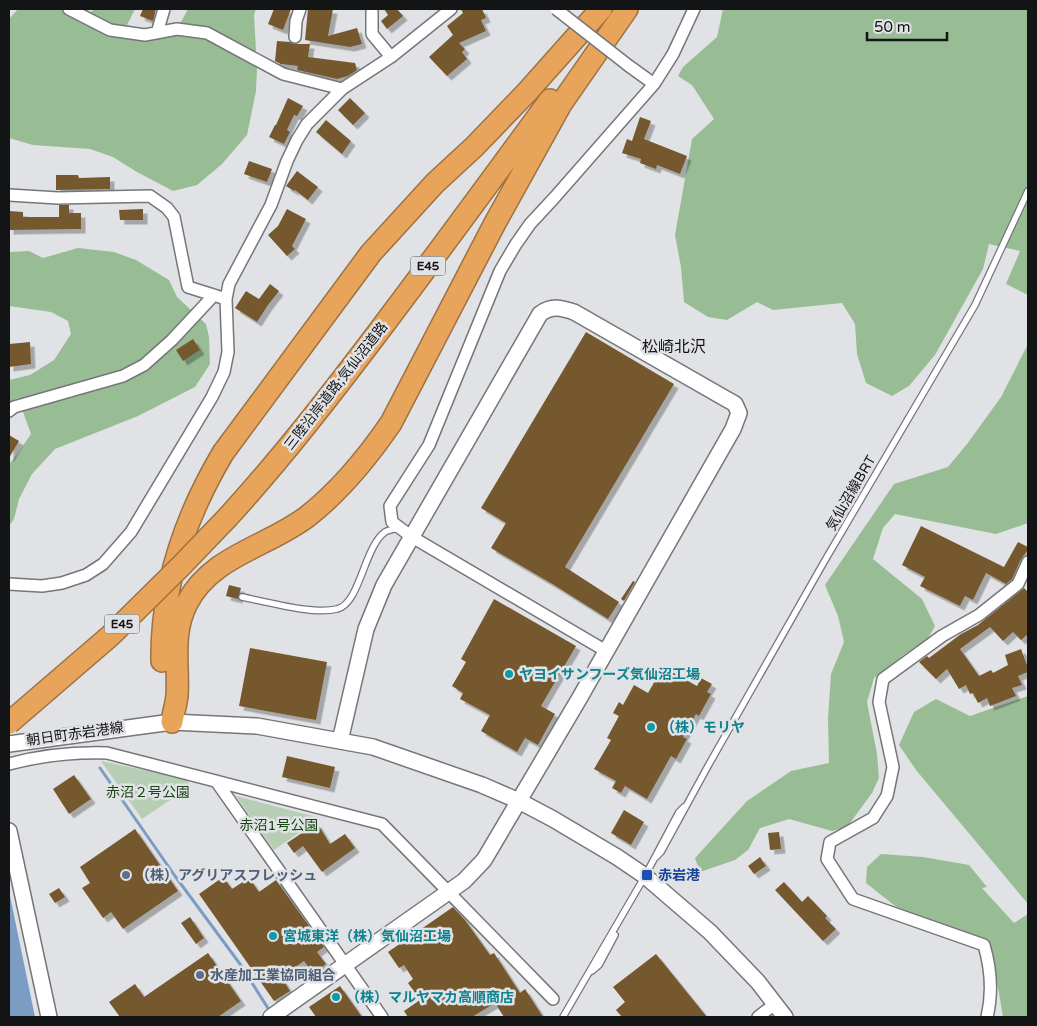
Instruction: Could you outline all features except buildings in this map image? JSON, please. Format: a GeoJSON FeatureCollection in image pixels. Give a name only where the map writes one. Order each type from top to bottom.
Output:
{"type":"FeatureCollection","features":[{"type":"Feature","properties":{"kind":"highway","name":"三陸沿岸道路;気仙沼道路"},"geometry":{"type":"LineString","coordinates":[[11,736],[182,566],[351,350],[602,9]]}},
{"type":"Feature","properties":{"kind":"highway"},"geometry":{"type":"LineString","coordinates":[[172,722],[163,696],[162,647],[166,603],[176,556],[183,535],[207,480],[219,460],[277,378],[371,253],[417,202],[528,91],[602,9]]}},
{"type":"Feature","properties":{"kind":"highway","name":"三陸沿岸道路;気仙沼道路"},"geometry":{"type":"LineString","coordinates":[[9,709],[101,630],[274,464],[344,378],[408,294],[551,99],[620,9]]}},
{"type":"Feature","properties":{"kind":"highway"},"geometry":{"type":"LineString","coordinates":[[172,722],[177,697],[176,645],[186,604],[200,583],[218,567],[306,517],[336,492],[375,447],[391,423],[495,224],[561,104],[627,9]]}},
{"type":"Feature","properties":{"kind":"street"},"geometry":{"type":"LineString","coordinates":[[69,9],[110,30],[145,35],[177,29],[207,33],[283,74],[342,88]]}},
{"type":"Feature","properties":{"kind":"street"},"geometry":{"type":"LineString","coordinates":[[157,33],[164,9]]}},
{"type":"Feature","properties":{"kind":"street"},"geometry":{"type":"LineString","coordinates":[[296,38],[296,21],[300,9]]}},
{"type":"Feature","properties":{"kind":"street"},"geometry":{"type":"LineString","coordinates":[[372,9],[372,34],[391,57]]}},
{"type":"Feature","properties":{"kind":"street"},"geometry":{"type":"LineString","coordinates":[[9,584],[42,586],[62,583],[86,575],[103,564],[131,532],[202,414],[224,372],[228,352],[226,299],[229,284],[271,205],[297,140],[307,124],[342,88],[391,57],[451,9]]}},
{"type":"Feature","properties":{"kind":"street"},"geometry":{"type":"LineString","coordinates":[[556,9],[654,84]]}},
{"type":"Feature","properties":{"kind":"street"},"geometry":{"type":"LineString","coordinates":[[606,651],[406,533],[392,522],[390,506],[429,445],[500,271],[516,244],[530,224],[654,84],[673,54],[694,9]]}},
{"type":"Feature","properties":{"kind":"street"},"geometry":{"type":"LineString","coordinates":[[9,195],[58,198],[150,196],[167,208],[174,217],[188,287],[226,299]]}},
{"type":"Feature","properties":{"kind":"street"},"geometry":{"type":"LineString","coordinates":[[9,411],[14,407],[123,376],[144,365],[172,340],[214,295]]}},
{"type":"Feature","properties":{"kind":"street"},"geometry":{"type":"LineString","coordinates":[[275,1014],[464,882],[484,860],[733,429],[739,413],[735,404],[574,312],[559,307],[546,310],[540,314],[406,533],[366,629],[340,741]]}},
{"type":"Feature","properties":{"kind":"street"},"geometry":{"type":"LineString","coordinates":[[987,1017],[990,1005],[990,966],[984,945],[852,899],[827,859],[830,842],[872,818],[887,796],[893,767],[879,702],[882,679],[942,636],[979,616],[1018,584],[1028,562]]}},
{"type":"Feature","properties":{"kind":"street","name":"朝日町赤岩港線"},"geometry":{"type":"LineString","coordinates":[[11,736],[172,722],[257,726],[373,747],[482,786],[519,802],[584,837],[645,876],[710,932],[736,958],[776,1003],[785,1017]]}},
{"type":"Feature","properties":{"kind":"street"},"geometry":{"type":"LineString","coordinates":[[9,764],[39,756],[77,752],[107,753],[382,824],[553,1000]]}},
{"type":"Feature","properties":{"kind":"street"},"geometry":{"type":"LineString","coordinates":[[216,781],[382,1017]]}},
{"type":"Feature","properties":{"kind":"street"},"geometry":{"type":"LineString","coordinates":[[9,831],[48,1017]]}},
{"type":"Feature","properties":{"kind":"street"},"geometry":{"type":"LineString","coordinates":[[758,1017],[776,1003]]}},
{"type":"Feature","properties":{"kind":"lane","name":"気仙沼線BRT"},"geometry":{"type":"LineString","coordinates":[[564,1017],[588,974],[599,965],[620,927],[622,916],[655,858],[661,852],[682,816],[687,803],[829,554],[975,305],[1028,191]]}},
{"type":"Feature","properties":{"kind":"lane"},"geometry":{"type":"LineString","coordinates":[[242,598],[322,612],[340,609],[352,597],[373,548],[385,532],[406,533]]}},
{"type":"Feature","properties":{"kind":"green space"},"geometry":{"type":"Polygon","coordinates":[[[18,9],[85,9],[91,12],[94,9],[135,9],[127,25],[152,31],[181,22],[188,9],[256,9],[254,15],[257,69],[256,91],[247,135],[222,164],[197,185],[173,191],[113,157],[90,149],[33,145],[9,138],[9,19],[18,9]]]}},
{"type":"Feature","properties":{"kind":"green space"},"geometry":{"type":"Polygon","coordinates":[[[723,9],[1028,9],[1028,295],[1006,284],[1020,251],[989,244],[983,269],[935,355],[909,386],[892,396],[866,383],[857,354],[855,324],[842,303],[773,310],[757,302],[727,320],[708,317],[684,302],[681,267],[675,235],[692,139],[714,119],[692,85],[678,76],[683,67],[717,37],[723,9]]]}},
{"type":"Feature","properties":{"kind":"green space"},"geometry":{"type":"Polygon","coordinates":[[[78,248],[114,252],[136,260],[169,280],[177,297],[206,324],[209,337],[210,364],[195,387],[138,416],[55,449],[32,474],[19,499],[14,519],[9,526],[9,464],[31,434],[18,398],[9,402],[9,380],[30,375],[54,360],[71,334],[68,321],[51,312],[9,306],[9,252],[29,251],[43,258],[78,248]]]}},
{"type":"Feature","properties":{"kind":"green space"},"geometry":{"type":"Polygon","coordinates":[[[1028,344],[1028,523],[996,534],[895,514],[883,528],[873,559],[922,599],[935,626],[927,640],[906,653],[874,678],[867,702],[877,754],[879,778],[872,793],[847,827],[832,831],[789,819],[760,828],[748,850],[735,860],[700,872],[695,858],[747,801],[791,771],[829,763],[828,718],[831,674],[844,642],[838,616],[825,585],[894,484],[948,467],[1001,397],[1028,344]]]}},
{"type":"Feature","properties":{"kind":"green space"},"geometry":{"type":"Polygon","coordinates":[[[1028,696],[1028,904],[916,770],[899,745],[914,712],[936,699],[970,716],[1028,696]]]}},
{"type":"Feature","properties":{"kind":"green space","name":"赤沼２号公園"},"geometry":{"type":"Polygon","coordinates":[[[101,761],[186,779],[191,786],[142,819],[101,761]]]}},
{"type":"Feature","properties":{"kind":"green space","name":"赤沼1号公園"},"geometry":{"type":"Polygon","coordinates":[[[236,796],[320,818],[274,850],[236,796]]]}},
{"type":"Feature","properties":{"kind":"green space"},"geometry":{"type":"Polygon","coordinates":[[[881,854],[923,857],[969,865],[987,887],[982,888],[1014,923],[1028,914],[1028,1017],[1003,1017],[994,964],[970,939],[930,924],[895,906],[866,883],[867,867],[881,854]]]}},
{"type":"Feature","properties":{"kind":"water"},"geometry":{"type":"Polygon","coordinates":[[[9,891],[35,1017],[9,1017],[9,891]]]}},
{"type":"Feature","properties":{"kind":"waterway"},"geometry":{"type":"LineString","coordinates":[[100,768],[175,876],[240,964],[271,1013]]}},
{"type":"Feature","properties":{"kind":"place","name":"ヤヨイサンフーズ気仙沼工場"},"geometry":{"type":"Point","coordinates":[509,674]}},
{"type":"Feature","properties":{"kind":"place","name":"（株）モリヤ"},"geometry":{"type":"Point","coordinates":[651,727]}},
{"type":"Feature","properties":{"kind":"place","name":"（株）アグリアスフレッシュ"},"geometry":{"type":"Point","coordinates":[126,875]}},
{"type":"Feature","properties":{"kind":"place","name":"赤岩港"},"geometry":{"type":"Point","coordinates":[647,875]}},
{"type":"Feature","properties":{"kind":"place","name":"宮城東洋（株）気仙沼工場"},"geometry":{"type":"Point","coordinates":[273,936]}},
{"type":"Feature","properties":{"kind":"place","name":"水産加工業協同組合"},"geometry":{"type":"Point","coordinates":[200,975]}},
{"type":"Feature","properties":{"kind":"place","name":"（株）マルヤマカ高順商店"},"geometry":{"type":"Point","coordinates":[336,997]}},
{"type":"Feature","properties":{"kind":"district","name":"松崎北沢"},"geometry":{"type":"Point","coordinates":[674,347]}}]}
